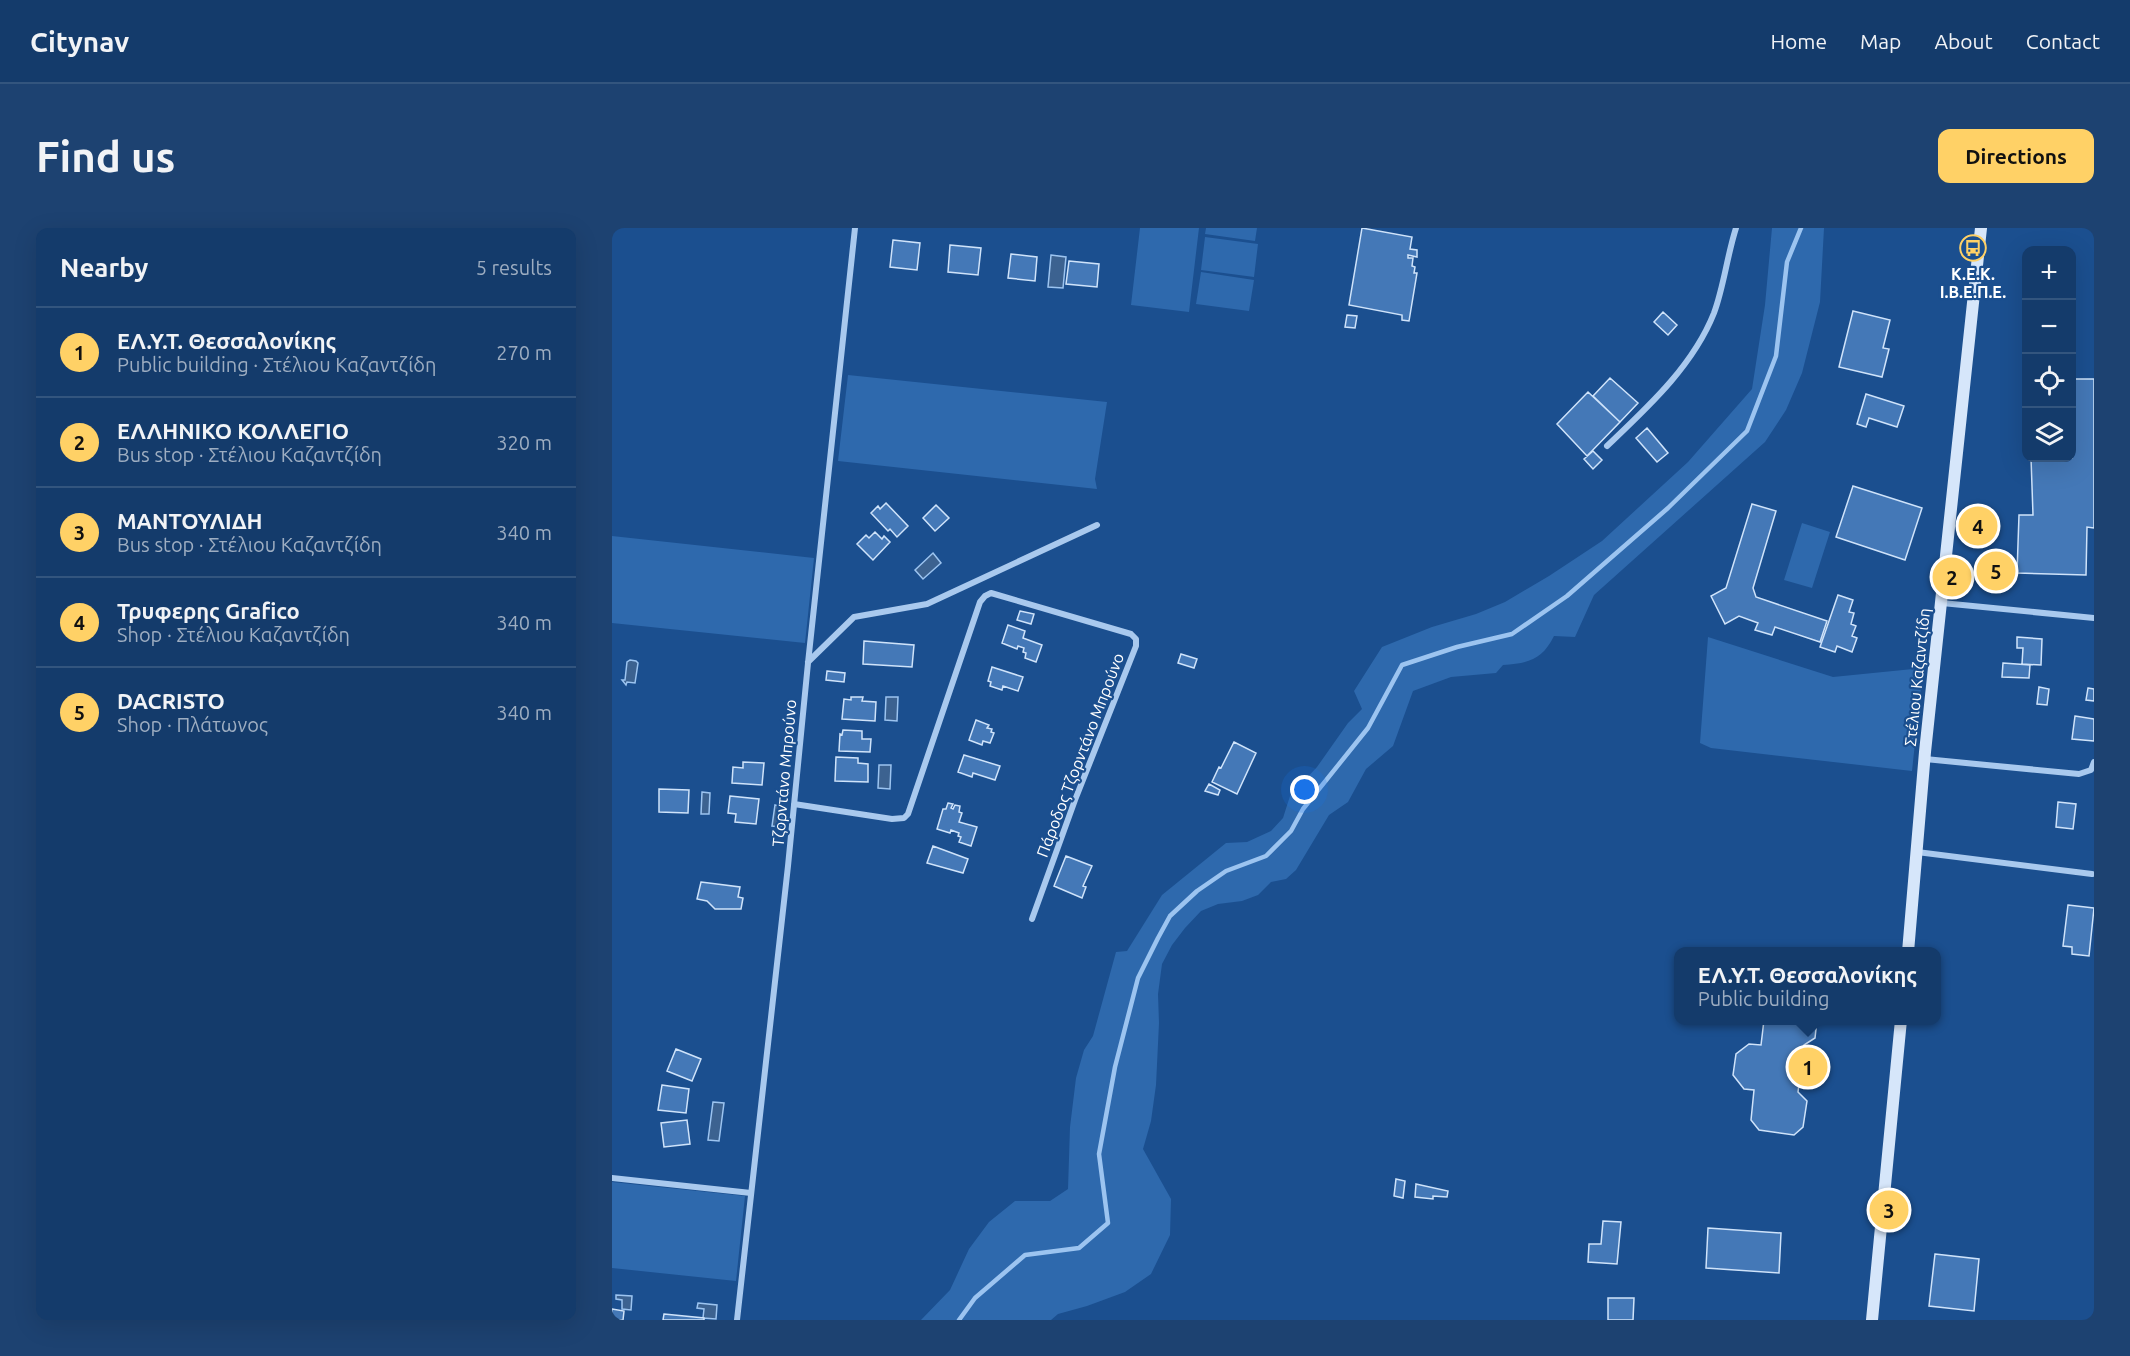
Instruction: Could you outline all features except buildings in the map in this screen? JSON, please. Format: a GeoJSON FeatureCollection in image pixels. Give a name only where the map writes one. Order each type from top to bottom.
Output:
{"type":"FeatureCollection","features":[{"type":"Feature","properties":{"kind":"main road","name":"Στέλιου Καζαντζίδη"},"geometry":{"type":"LineString","coordinates":[[1908,947],[1925,759],[1981,228]]}},
{"type":"Feature","properties":{"kind":"main road"},"geometry":{"type":"LineString","coordinates":[[1872,1320],[1901,1025]]}},
{"type":"Feature","properties":{"kind":"street","name":"Τζορντάνο Μπρούνο"},"geometry":{"type":"LineString","coordinates":[[737,1320],[855,228]]}},
{"type":"Feature","properties":{"kind":"street"},"geometry":{"type":"LineString","coordinates":[[1607,446],[1641,414],[1675,376],[1706,331],[1720,294],[1736,228]]}},
{"type":"Feature","properties":{"kind":"street"},"geometry":{"type":"LineString","coordinates":[[808,663],[854,617],[927,604],[1097,525]]}},
{"type":"Feature","properties":{"kind":"street","name":"Πάροδος Τζορντάνο Μπρούνο"},"geometry":{"type":"LineString","coordinates":[[794,804],[892,819],[904,818],[908,814],[980,602],[991,592],[1131,633],[1136,639],[1136,646],[1075,800],[1032,919]]}},
{"type":"Feature","properties":{"kind":"street"},"geometry":{"type":"LineString","coordinates":[[1942,603],[2094,618]]}},
{"type":"Feature","properties":{"kind":"street"},"geometry":{"type":"LineString","coordinates":[[1925,759],[2079,774],[2091,770],[2094,762]]}},
{"type":"Feature","properties":{"kind":"street"},"geometry":{"type":"LineString","coordinates":[[1917,852],[2092,874]]}},
{"type":"Feature","properties":{"kind":"street"},"geometry":{"type":"LineString","coordinates":[[612,1178],[752,1193]]}},
{"type":"Feature","properties":{"kind":"shaded area"},"geometry":{"type":"Polygon","coordinates":[[[1140,228],[1199,228],[1189,312],[1131,305],[1140,228]]]}},
{"type":"Feature","properties":{"kind":"shaded area"},"geometry":{"type":"Polygon","coordinates":[[[1206,228],[1257,228],[1255,241],[1205,234],[1206,228]]]}},
{"type":"Feature","properties":{"kind":"shaded area"},"geometry":{"type":"Polygon","coordinates":[[[1772,228],[1824,228],[1820,302],[1802,373],[1786,410],[1765,442],[1594,595],[1575,637],[1554,636],[1545,650],[1534,659],[1503,665],[1496,673],[1451,677],[1413,691],[1393,746],[1366,769],[1348,802],[1329,815],[1296,870],[1286,879],[1271,882],[1258,895],[1242,901],[1218,904],[1201,911],[1172,945],[1162,964],[1158,994],[1156,1085],[1151,1121],[1143,1149],[1171,1199],[1170,1235],[1151,1274],[1125,1292],[1058,1314],[1051,1320],[921,1320],[950,1290],[969,1249],[989,1222],[1015,1201],[1050,1201],[1068,1189],[1070,1127],[1076,1078],[1084,1050],[1093,1036],[1116,952],[1127,951],[1162,895],[1226,843],[1247,842],[1271,831],[1283,818],[1290,796],[1317,767],[1348,723],[1362,709],[1354,691],[1382,647],[1505,602],[1602,541],[1688,462],[1752,389],[1765,305],[1772,228]]]}},
{"type":"Feature","properties":{"kind":"shaded area"},"geometry":{"type":"Polygon","coordinates":[[[1205,237],[1258,244],[1254,277],[1201,270],[1205,237]]]}},
{"type":"Feature","properties":{"kind":"shaded area"},"geometry":{"type":"Polygon","coordinates":[[[1051,255],[1066,257],[1063,288],[1048,287],[1051,255]]]}},
{"type":"Feature","properties":{"kind":"shaded area"},"geometry":{"type":"Polygon","coordinates":[[[1201,272],[1254,280],[1249,311],[1196,304],[1201,272]]]}},
{"type":"Feature","properties":{"kind":"shaded area"},"geometry":{"type":"Polygon","coordinates":[[[848,375],[1107,402],[1095,479],[1097,489],[838,461],[848,375]]]}},
{"type":"Feature","properties":{"kind":"shaded area"},"geometry":{"type":"Polygon","coordinates":[[[1802,523],[1830,532],[1812,588],[1784,580],[1802,523]]]}},
{"type":"Feature","properties":{"kind":"shaded area"},"geometry":{"type":"Polygon","coordinates":[[[612,536],[814,558],[805,643],[612,623],[612,536]]]}},
{"type":"Feature","properties":{"kind":"shaded area"},"geometry":{"type":"Polygon","coordinates":[[[933,553],[941,563],[923,579],[915,570],[933,553]]]}},
{"type":"Feature","properties":{"kind":"shaded area"},"geometry":{"type":"Polygon","coordinates":[[[1708,637],[1833,677],[1923,668],[1912,771],[1711,748],[1700,743],[1708,637]]]}},
{"type":"Feature","properties":{"kind":"shaded area"},"geometry":{"type":"Polygon","coordinates":[[[630,660],[638,663],[635,683],[627,682],[626,685],[622,680],[625,680],[627,662],[630,660]]]}},
{"type":"Feature","properties":{"kind":"shaded area"},"geometry":{"type":"Polygon","coordinates":[[[886,697],[898,697],[897,721],[885,720],[886,697]]]}},
{"type":"Feature","properties":{"kind":"shaded area"},"geometry":{"type":"Polygon","coordinates":[[[879,765],[891,765],[890,789],[878,788],[879,765]]]}},
{"type":"Feature","properties":{"kind":"shaded area"},"geometry":{"type":"Polygon","coordinates":[[[702,792],[710,793],[709,814],[701,814],[702,792]]]}},
{"type":"Feature","properties":{"kind":"shaded area"},"geometry":{"type":"Polygon","coordinates":[[[775,805],[783,807],[781,827],[772,826],[775,805]]]}},
{"type":"Feature","properties":{"kind":"shaded area"},"geometry":{"type":"Polygon","coordinates":[[[713,1102],[724,1103],[719,1141],[708,1140],[713,1102]]]}},
{"type":"Feature","properties":{"kind":"shaded area"},"geometry":{"type":"Polygon","coordinates":[[[612,1182],[745,1196],[736,1281],[612,1268],[612,1182]]]}},
{"type":"Feature","properties":{"kind":"shaded area"},"geometry":{"type":"Polygon","coordinates":[[[616,1295],[632,1296],[631,1310],[622,1309],[622,1300],[616,1299],[616,1295]]]}},
{"type":"Feature","properties":{"kind":"shaded area"},"geometry":{"type":"Polygon","coordinates":[[[698,1303],[717,1305],[716,1319],[703,1318],[704,1309],[697,1308],[698,1303]]]}},
{"type":"Feature","properties":{"kind":"waterway"},"geometry":{"type":"LineString","coordinates":[[959,1320],[975,1298],[1025,1255],[1079,1248],[1108,1223],[1099,1154],[1115,1067],[1138,978],[1170,916],[1197,891],[1226,871],[1266,856],[1291,831],[1303,809],[1368,728],[1402,665],[1457,647],[1512,634],[1567,596],[1668,508],[1747,431],[1776,356],[1787,262],[1801,228]]}},
{"type":"Feature","properties":{"kind":"place","name":"Κ.Ε.Κ. Ι.Β.Ε.Π.Ε."},"geometry":{"type":"Point","coordinates":[1973,248]}},
{"type":"Feature","properties":{"kind":"place","name":"Τρυφερης Grafico"},"geometry":{"type":"Point","coordinates":[1978,526]}},
{"type":"Feature","properties":{"kind":"place","name":"DACRISTO"},"geometry":{"type":"Point","coordinates":[1996,571]}},
{"type":"Feature","properties":{"kind":"place","name":"ΕΛΛΗΝΙΚΟ ΚΟΛΛΕΓΙΟ"},"geometry":{"type":"Point","coordinates":[1952,577]}},
{"type":"Feature","properties":{"kind":"place","name":"ΕΛ.Υ.Τ. Θεσσαλονίκης"},"geometry":{"type":"Point","coordinates":[1808,1067]}},
{"type":"Feature","properties":{"kind":"place","name":"ΜΑΝΤΟΥΛΙΔΗ"},"geometry":{"type":"Point","coordinates":[1889,1210]}}]}
